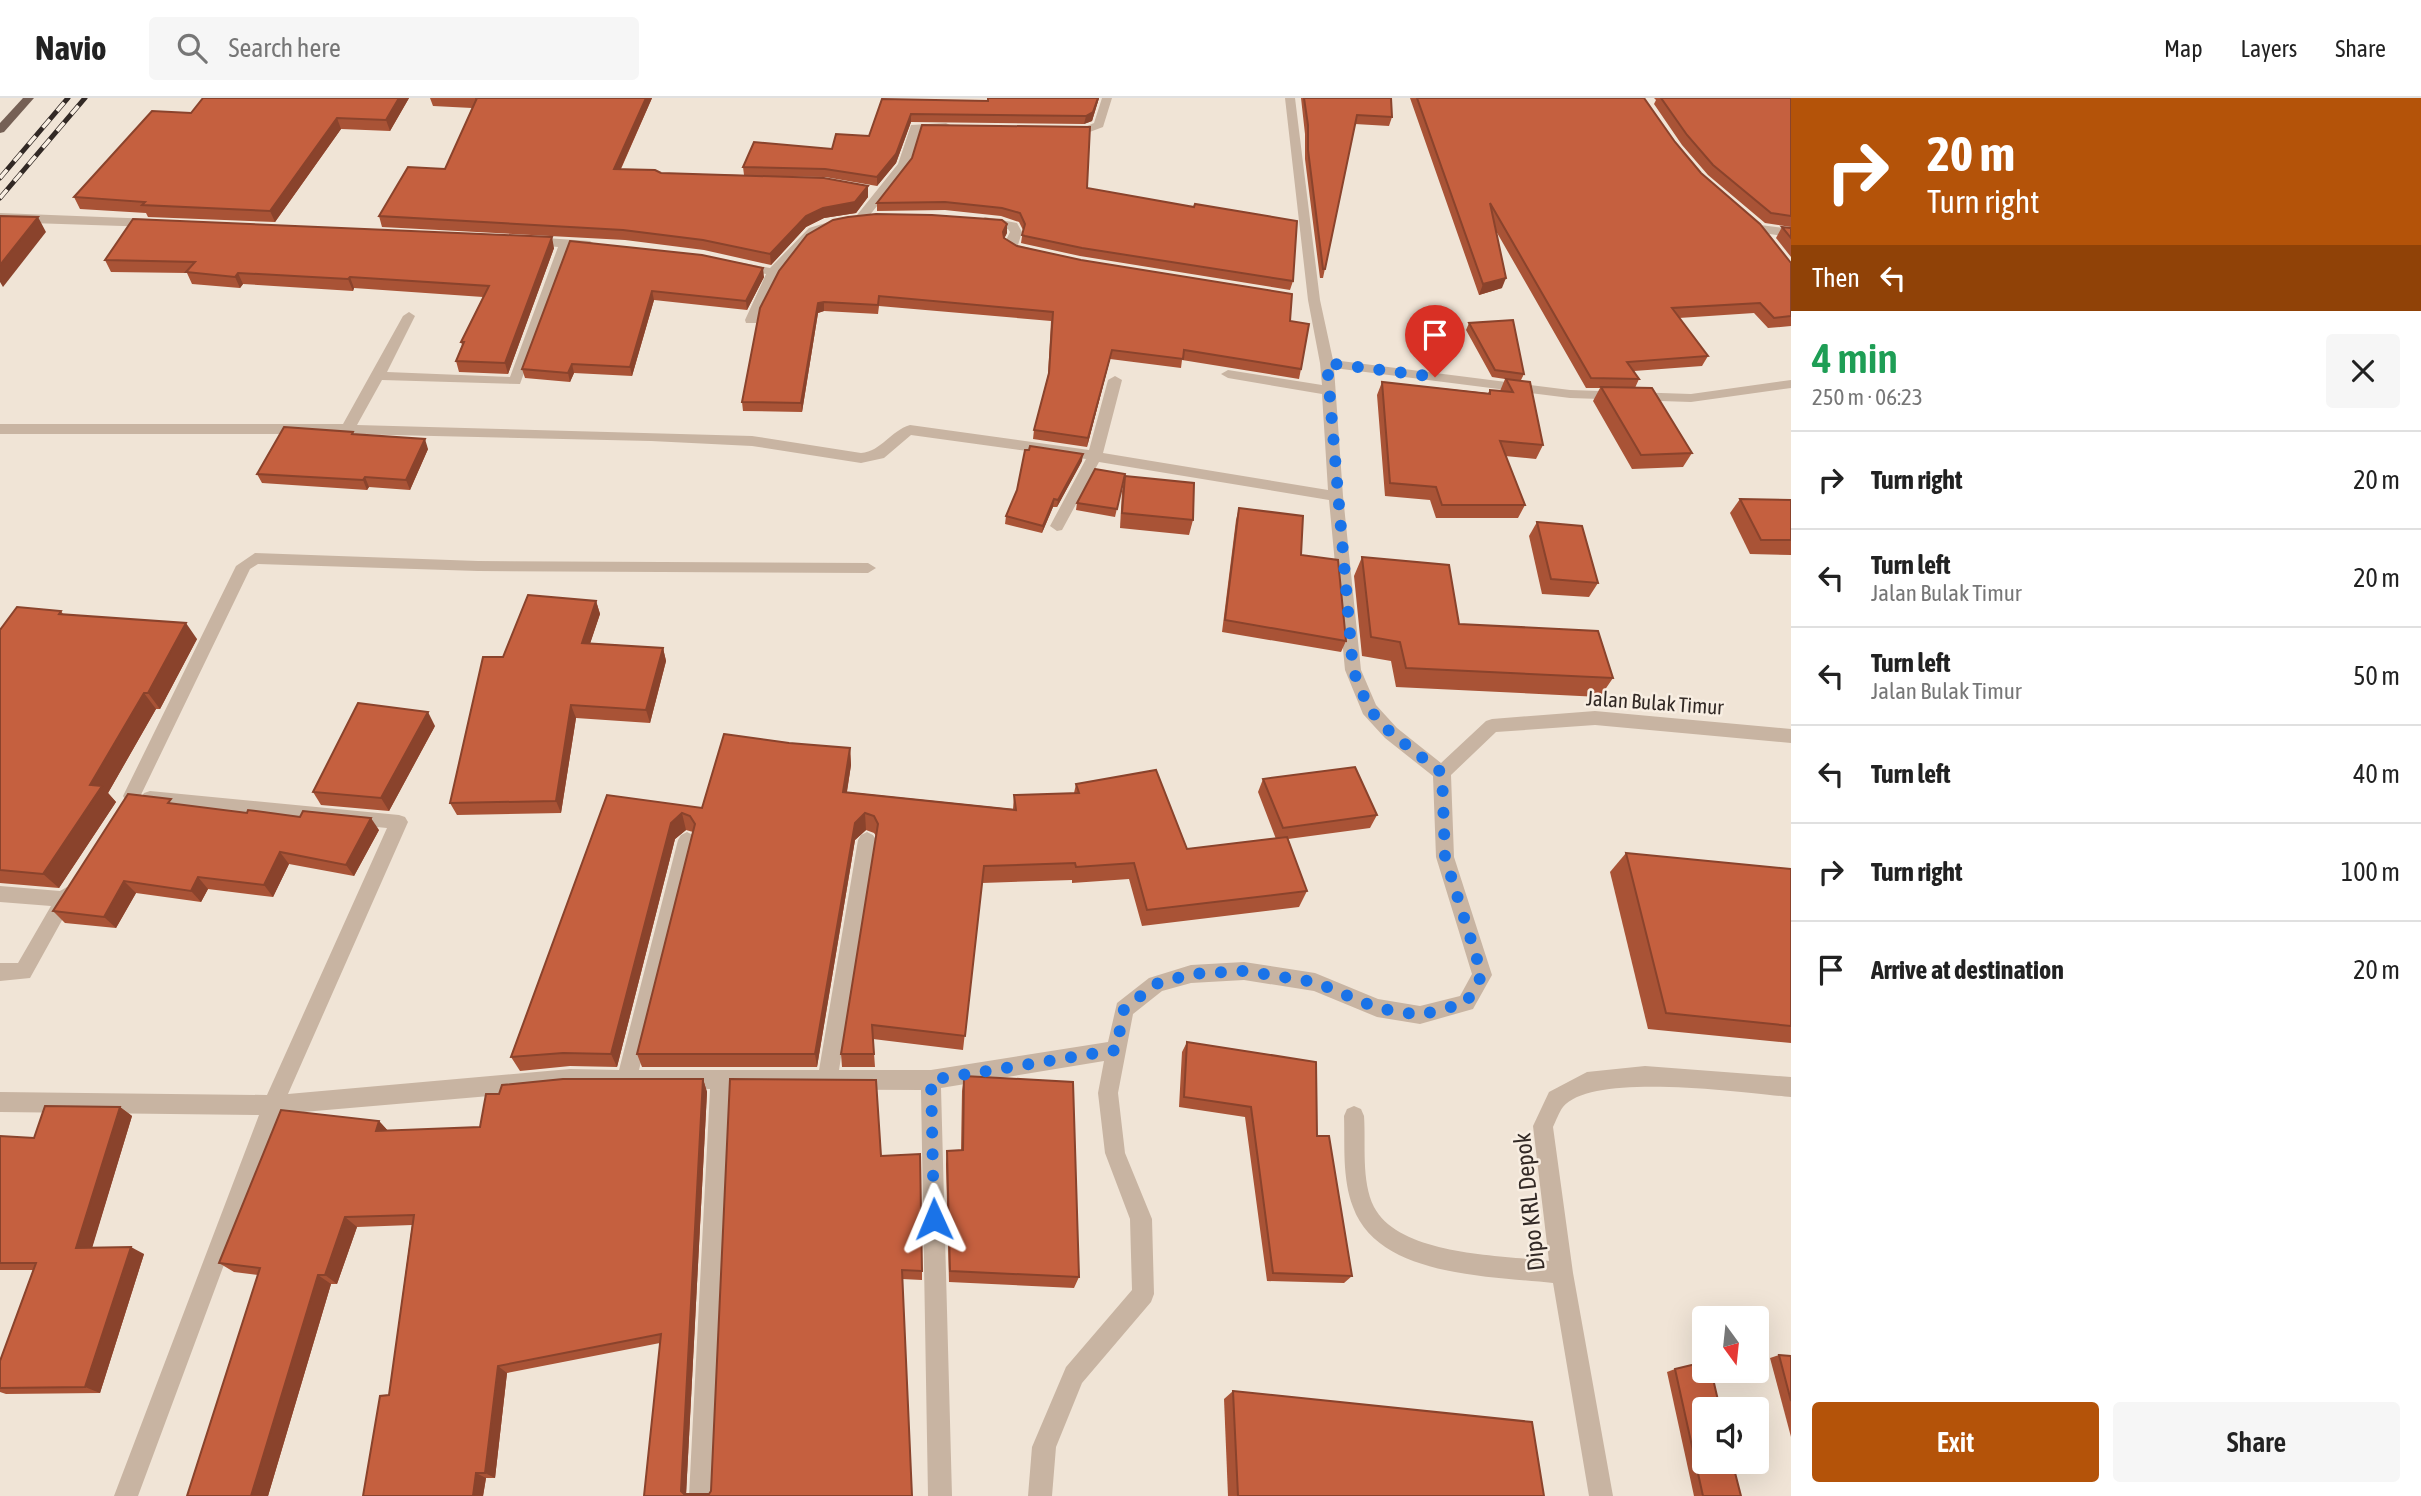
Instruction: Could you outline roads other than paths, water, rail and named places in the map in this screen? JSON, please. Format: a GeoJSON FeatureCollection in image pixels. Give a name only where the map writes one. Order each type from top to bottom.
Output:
{"type":"FeatureCollection","features":[{"type":"Feature","properties":{"kind":"main road"},"geometry":{"type":"LineString","coordinates":[[0,130],[29,98]]}},
{"type":"Feature","properties":{"kind":"street"},"geometry":{"type":"LineString","coordinates":[[1048,130],[1094,128],[1099,125],[1107,98]]}},
{"type":"Feature","properties":{"kind":"street"},"geometry":{"type":"LineString","coordinates":[[1040,1496],[1044,1447],[1074,1376],[1143,1294],[1141,1219],[1115,1153],[1108,1093],[1124,1009],[1156,984],[1191,974],[1244,971],[1315,982],[1377,1008],[1420,1015],[1466,1003],[1482,975],[1445,857],[1442,773],[1391,733],[1369,709],[1353,670],[1336,496],[1327,363],[1307,299],[1290,98]]}},
{"type":"Feature","properties":{"kind":"street"},"geometry":{"type":"LineString","coordinates":[[751,320],[773,272],[813,231],[827,225],[867,217],[875,192],[904,165],[915,127],[953,126]]}},
{"type":"Feature","properties":{"kind":"street"},"geometry":{"type":"LineString","coordinates":[[0,218],[169,224]]}},
{"type":"Feature","properties":{"kind":"street"},"geometry":{"type":"LineString","coordinates":[[977,221],[1013,226],[1016,232],[1011,242],[1012,247],[1044,256]]}},
{"type":"Feature","properties":{"kind":"street"},"geometry":{"type":"LineString","coordinates":[[1775,249],[1755,225],[1791,233]]}},
{"type":"Feature","properties":{"kind":"street"},"geometry":{"type":"LineString","coordinates":[[514,240],[601,246]]}},
{"type":"Feature","properties":{"kind":"street"},"geometry":{"type":"LineString","coordinates":[[378,376],[515,381],[565,244]]}},
{"type":"Feature","properties":{"kind":"street"},"geometry":{"type":"LineString","coordinates":[[727,262],[773,272]]}},
{"type":"Feature","properties":{"kind":"street"},"geometry":{"type":"LineString","coordinates":[[347,429],[409,316]]}},
{"type":"Feature","properties":{"kind":"street"},"geometry":{"type":"LineString","coordinates":[[1327,363],[1570,394],[1690,398],[1791,384]]}},
{"type":"Feature","properties":{"kind":"street"},"geometry":{"type":"LineString","coordinates":[[1228,374],[1329,391]]}},
{"type":"Feature","properties":{"kind":"street"},"geometry":{"type":"LineString","coordinates":[[1056,526],[1095,456],[1115,380]]}},
{"type":"Feature","properties":{"kind":"street"},"geometry":{"type":"LineString","coordinates":[[0,429],[347,429],[639,435],[774,442],[863,458],[882,453],[896,436],[910,430],[1095,456],[1336,496]]}},
{"type":"Feature","properties":{"kind":"street"},"geometry":{"type":"LineString","coordinates":[[126,1496],[273,1105],[399,822],[128,802],[244,566],[255,558],[478,566],[868,568]]}},
{"type":"Feature","properties":{"kind":"street","name":"Jalan Bulak Timur"},"geometry":{"type":"LineString","coordinates":[[1442,773],[1492,726],[1595,718],[1791,736]]}},
{"type":"Feature","properties":{"kind":"street"},"geometry":{"type":"LineString","coordinates":[[626,1079],[687,840]]}},
{"type":"Feature","properties":{"kind":"street"},"geometry":{"type":"LineString","coordinates":[[827,1080],[866,841]]}},
{"type":"Feature","properties":{"kind":"street"},"geometry":{"type":"LineString","coordinates":[[0,972],[23,972],[79,876]]}},
{"type":"Feature","properties":{"kind":"street"},"geometry":{"type":"LineString","coordinates":[[0,894],[65,899]]}},
{"type":"Feature","properties":{"kind":"street"},"geometry":{"type":"LineString","coordinates":[[0,1102],[273,1105],[570,1079],[931,1080],[1116,1050]]}},
{"type":"Feature","properties":{"kind":"street","name":"Dipo KRL Depok"},"geometry":{"type":"LineString","coordinates":[[1601,1496],[1562,1273],[1543,1126],[1556,1099],[1587,1082],[1645,1076],[1791,1087]]}},
{"type":"Feature","properties":{"kind":"street"},"geometry":{"type":"LineString","coordinates":[[701,1496],[721,1079]]}},
{"type":"Feature","properties":{"kind":"street"},"geometry":{"type":"LineString","coordinates":[[931,1080],[940,1496]]}},
{"type":"Feature","properties":{"kind":"street"},"geometry":{"type":"LineString","coordinates":[[1353,1116],[1360,1194],[1368,1217],[1383,1236],[1403,1248],[1429,1256],[1562,1273]]}},
{"type":"Feature","properties":{"kind":"railway"},"geometry":{"type":"LineString","coordinates":[[0,178],[68,98]]}},
{"type":"Feature","properties":{"kind":"railway"},"geometry":{"type":"LineString","coordinates":[[0,198],[85,98]]}}]}
